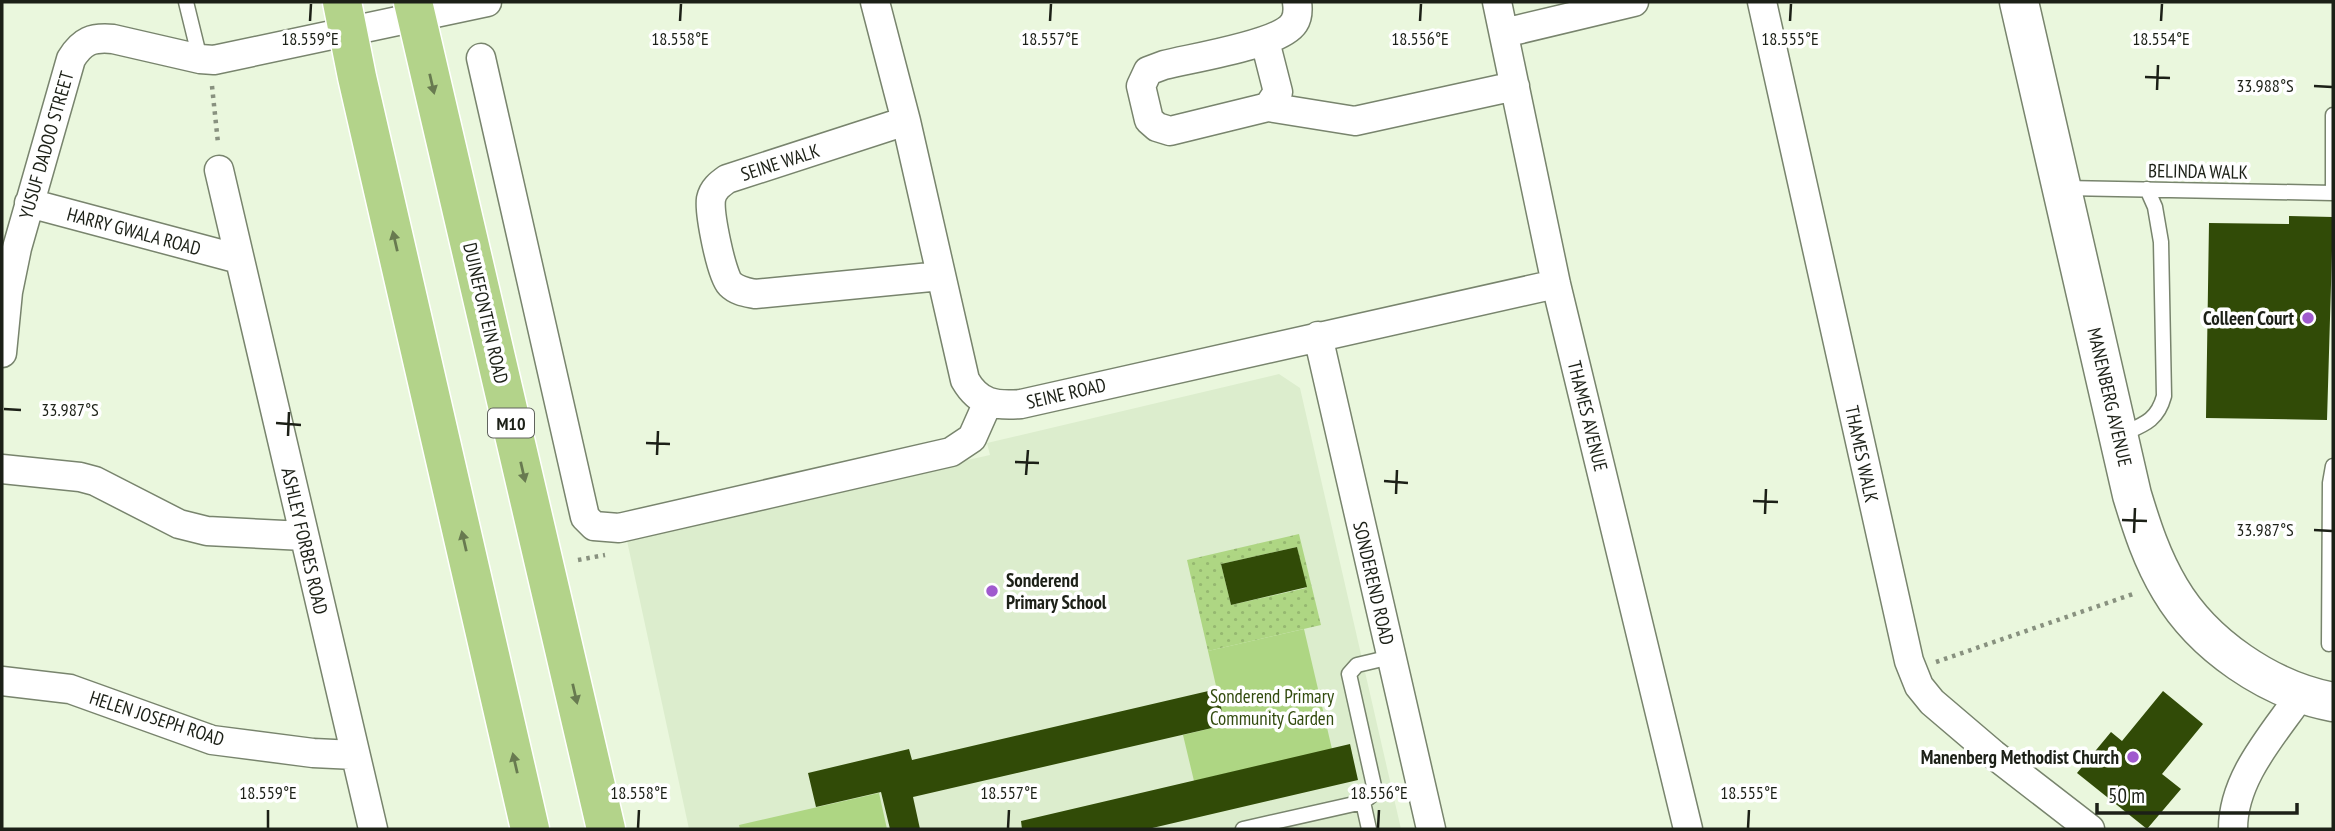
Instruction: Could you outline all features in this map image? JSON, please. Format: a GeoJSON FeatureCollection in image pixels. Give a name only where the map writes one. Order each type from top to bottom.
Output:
{"type":"FeatureCollection","features":[{"type":"Feature","properties":{"kind":"main road","name":"DUINEFONTEIN ROAD"},"geometry":{"type":"LineString","coordinates":[[415,10],[606,829]]}},
{"type":"Feature","properties":{"kind":"main road"},"geometry":{"type":"LineString","coordinates":[[345,17],[530,829]]}},
{"type":"Feature","properties":{"kind":"street","name":"YUSUF DADOO STREET"},"geometry":{"type":"LineString","coordinates":[[2,353],[8,292],[29,203],[71,59],[86,41],[98,38],[113,39],[206,69],[345,17],[486,2]]}},
{"type":"Feature","properties":{"kind":"street"},"geometry":{"type":"LineString","coordinates":[[481,58],[585,517],[594,526],[619,528],[951,452],[972,438],[988,402],[973,394],[965,380],[906,121],[875,2]]}},
{"type":"Feature","properties":{"kind":"street"},"geometry":{"type":"LineString","coordinates":[[1297,2],[1293,26],[1265,41],[1148,71],[1141,86],[1149,120],[1157,127],[1170,131],[1268,107],[1355,121],[1515,86]]}},
{"type":"Feature","properties":{"kind":"street","name":"THAMES AVENUE"},"geometry":{"type":"LineString","coordinates":[[1497,2],[1556,284],[1688,829]]}},
{"type":"Feature","properties":{"kind":"street"},"geometry":{"type":"LineString","coordinates":[[1504,33],[1634,2]]}},
{"type":"Feature","properties":{"kind":"street","name":"THAMES WALK"},"geometry":{"type":"LineString","coordinates":[[1762,2],[1913,671],[1919,686],[1932,702],[2003,762],[2090,829]]}},
{"type":"Feature","properties":{"kind":"street","name":"MANENBERG AVENUE"},"geometry":{"type":"LineString","coordinates":[[2019,2],[2142,530],[2155,563],[2171,592],[2190,617],[2214,641],[2265,676],[2317,697]]}},
{"type":"Feature","properties":{"kind":"street"},"geometry":{"type":"LineString","coordinates":[[1265,41],[1278,92],[1268,107]]}},
{"type":"Feature","properties":{"kind":"street","name":"SEINE WALK"},"geometry":{"type":"LineString","coordinates":[[906,121],[727,178],[716,186],[711,199],[712,213],[725,276],[742,292],[755,294],[941,276]]}},
{"type":"Feature","properties":{"kind":"street","name":"ASHLEY FORBES ROAD"},"geometry":{"type":"LineString","coordinates":[[219,162],[239,259],[373,829]]}},
{"type":"Feature","properties":{"kind":"street","name":"HARRY GWALA ROAD"},"geometry":{"type":"LineString","coordinates":[[29,203],[239,259]]}},
{"type":"Feature","properties":{"kind":"street","name":"SEINE ROAD"},"geometry":{"type":"LineString","coordinates":[[988,402],[1021,404],[1556,284]]}},
{"type":"Feature","properties":{"kind":"street","name":"SONDEREND ROAD"},"geometry":{"type":"LineString","coordinates":[[1318,336],[1431,829]]}},
{"type":"Feature","properties":{"kind":"street"},"geometry":{"type":"LineString","coordinates":[[2,469],[95,481],[179,524],[207,531],[304,536]]}},
{"type":"Feature","properties":{"kind":"street","name":"HELEN JOSEPH ROAD"},"geometry":{"type":"LineString","coordinates":[[2,681],[70,689],[212,740],[313,753],[355,755]]}},
{"type":"Feature","properties":{"kind":"street"},"geometry":{"type":"LineString","coordinates":[[2232,829],[2235,805],[2249,770],[2317,697]]}},
{"type":"Feature","properties":{"kind":"lane"},"geometry":{"type":"LineString","coordinates":[[186,2],[206,69]]}},
{"type":"Feature","properties":{"kind":"lane"},"geometry":{"type":"LineString","coordinates":[[2333,115],[2333,193]]}},
{"type":"Feature","properties":{"kind":"lane","name":"BELINDA WALK"},"geometry":{"type":"LineString","coordinates":[[2062,188],[2333,193]]}},
{"type":"Feature","properties":{"kind":"lane"},"geometry":{"type":"LineString","coordinates":[[2119,435],[2154,418],[2161,408],[2164,396],[2161,242],[2155,207],[2147,189]]}},
{"type":"Feature","properties":{"kind":"lane"},"geometry":{"type":"LineString","coordinates":[[2329,644],[2330,483],[2333,466]]}},
{"type":"Feature","properties":{"kind":"lane"},"geometry":{"type":"LineString","coordinates":[[1243,829],[1363,802],[1372,795],[1374,786],[1349,674],[1357,665],[1391,657]]}},
{"type":"Feature","properties":{"kind":"lane"},"geometry":{"type":"LineString","coordinates":[[1363,802],[1369,829]]}},
{"type":"Feature","properties":{"kind":"path"},"geometry":{"type":"LineString","coordinates":[[206,69],[212,89],[219,162]]}},
{"type":"Feature","properties":{"kind":"path"},"geometry":{"type":"LineString","coordinates":[[1913,671],[2147,589]]}},
{"type":"Feature","properties":{"kind":"shaded area","name":"Sonderend Primary School"},"geometry":{"type":"Polygon","coordinates":[[[1279,374],[1300,388],[1401,829],[689,829],[626,536],[990,455],[987,443],[1279,374]]]}},
{"type":"Feature","properties":{"kind":"green space"},"geometry":{"type":"Polygon","coordinates":[[[1299,534],[1321,625],[1208,651],[1187,560],[1299,534]],[[1297,547],[1221,564],[1231,605],[1306,588],[1297,547]]]}},
{"type":"Feature","properties":{"kind":"green space","name":"Sonderend Primary Community Garden"},"geometry":{"type":"Polygon","coordinates":[[[1304,629],[1332,749],[1194,781],[1183,735],[1225,725],[1208,651],[1304,629]]]}},
{"type":"Feature","properties":{"kind":"green space"},"geometry":{"type":"Polygon","coordinates":[[[879,793],[887,829],[740,829],[739,825],[879,793]]]}},
{"type":"Feature","properties":{"kind":"building"},"geometry":{"type":"Polygon","coordinates":[[[2289,216],[2333,217],[2327,420],[2206,418],[2209,223],[2289,224],[2289,216]]]}},
{"type":"Feature","properties":{"kind":"building"},"geometry":{"type":"Polygon","coordinates":[[[1297,547],[1307,587],[1231,605],[1221,564],[1297,547]]]}},
{"type":"Feature","properties":{"kind":"building"},"geometry":{"type":"Polygon","coordinates":[[[1217,689],[1225,725],[913,797],[920,829],[890,829],[881,792],[816,807],[808,773],[909,749],[912,760],[1217,689]]]}},
{"type":"Feature","properties":{"kind":"building","name":"Manenberg Methodist Church"},"geometry":{"type":"Polygon","coordinates":[[[2163,691],[2203,724],[2162,774],[2181,789],[2147,829],[2077,773],[2111,732],[2122,741],[2163,691]]]}},
{"type":"Feature","properties":{"kind":"building"},"geometry":{"type":"Polygon","coordinates":[[[1350,744],[1358,780],[1148,829],[1022,829],[1021,821],[1350,744]]]}},
{"type":"Feature","properties":{"kind":"place","name":"Colleen Court"},"geometry":{"type":"Point","coordinates":[2308,318]}},
{"type":"Feature","properties":{"kind":"place","name":"Sonderend Primary School"},"geometry":{"type":"Point","coordinates":[992,591]}},
{"type":"Feature","properties":{"kind":"place","name":"Manenberg Methodist Church"},"geometry":{"type":"Point","coordinates":[2133,757]}}]}
